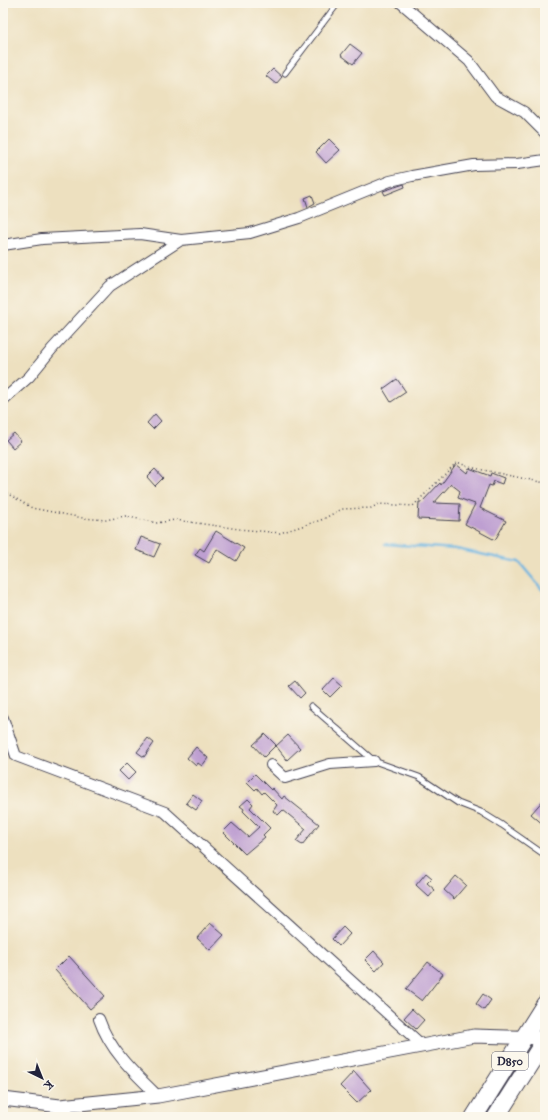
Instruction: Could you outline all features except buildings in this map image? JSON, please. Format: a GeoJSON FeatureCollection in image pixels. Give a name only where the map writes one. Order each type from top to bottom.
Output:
{"type":"FeatureCollection","features":[{"type":"Feature","properties":{"kind":"highway","name":"D850"},"geometry":{"type":"LineString","coordinates":[[474,1117],[545,1004]]}},
{"type":"Feature","properties":{"kind":"highway","name":"D850"},"geometry":{"type":"LineString","coordinates":[[496,1117],[545,1039]]}},
{"type":"Feature","properties":{"kind":"street"},"geometry":{"type":"LineString","coordinates":[[401,3],[468,61],[495,96],[524,112],[545,133]]}},
{"type":"Feature","properties":{"kind":"street"},"geometry":{"type":"LineString","coordinates":[[3,245],[42,239],[140,234],[181,240],[250,233],[299,218],[390,181],[474,165],[517,164],[545,160]]}},
{"type":"Feature","properties":{"kind":"street"},"geometry":{"type":"LineString","coordinates":[[3,400],[30,377],[52,349],[110,286],[181,240]]}},
{"type":"Feature","properties":{"kind":"street"},"geometry":{"type":"LineString","coordinates":[[3,718],[16,756],[164,812],[423,1046]]}},
{"type":"Feature","properties":{"kind":"street"},"geometry":{"type":"LineString","coordinates":[[271,765],[285,778],[330,764],[374,761]]}},
{"type":"Feature","properties":{"kind":"street"},"geometry":{"type":"LineString","coordinates":[[99,1019],[112,1048],[137,1076],[158,1096]]}},
{"type":"Feature","properties":{"kind":"street"},"geometry":{"type":"LineString","coordinates":[[3,1099],[60,1106],[158,1096],[474,1036],[525,1036],[545,1039]]}},
{"type":"Feature","properties":{"kind":"street"},"geometry":{"type":"LineString","coordinates":[[210,1082],[423,1046]]}},
{"type":"Feature","properties":{"kind":"lane"},"geometry":{"type":"LineString","coordinates":[[285,73],[338,3]]}},
{"type":"Feature","properties":{"kind":"lane"},"geometry":{"type":"LineString","coordinates":[[311,706],[374,761],[419,777],[458,803],[481,812],[545,855]]}},
{"type":"Feature","properties":{"kind":"path"},"geometry":{"type":"LineString","coordinates":[[3,10],[9,3]]}},
{"type":"Feature","properties":{"kind":"path"},"geometry":{"type":"LineString","coordinates":[[3,491],[32,508],[83,518],[106,520],[125,516],[157,523],[175,520],[280,533],[321,520],[342,509],[371,508],[380,504],[413,506],[456,462],[469,467],[545,483]]}},
{"type":"Feature","properties":{"kind":"waterway"},"geometry":{"type":"LineString","coordinates":[[385,544],[456,549],[519,562],[545,593]]}}]}
